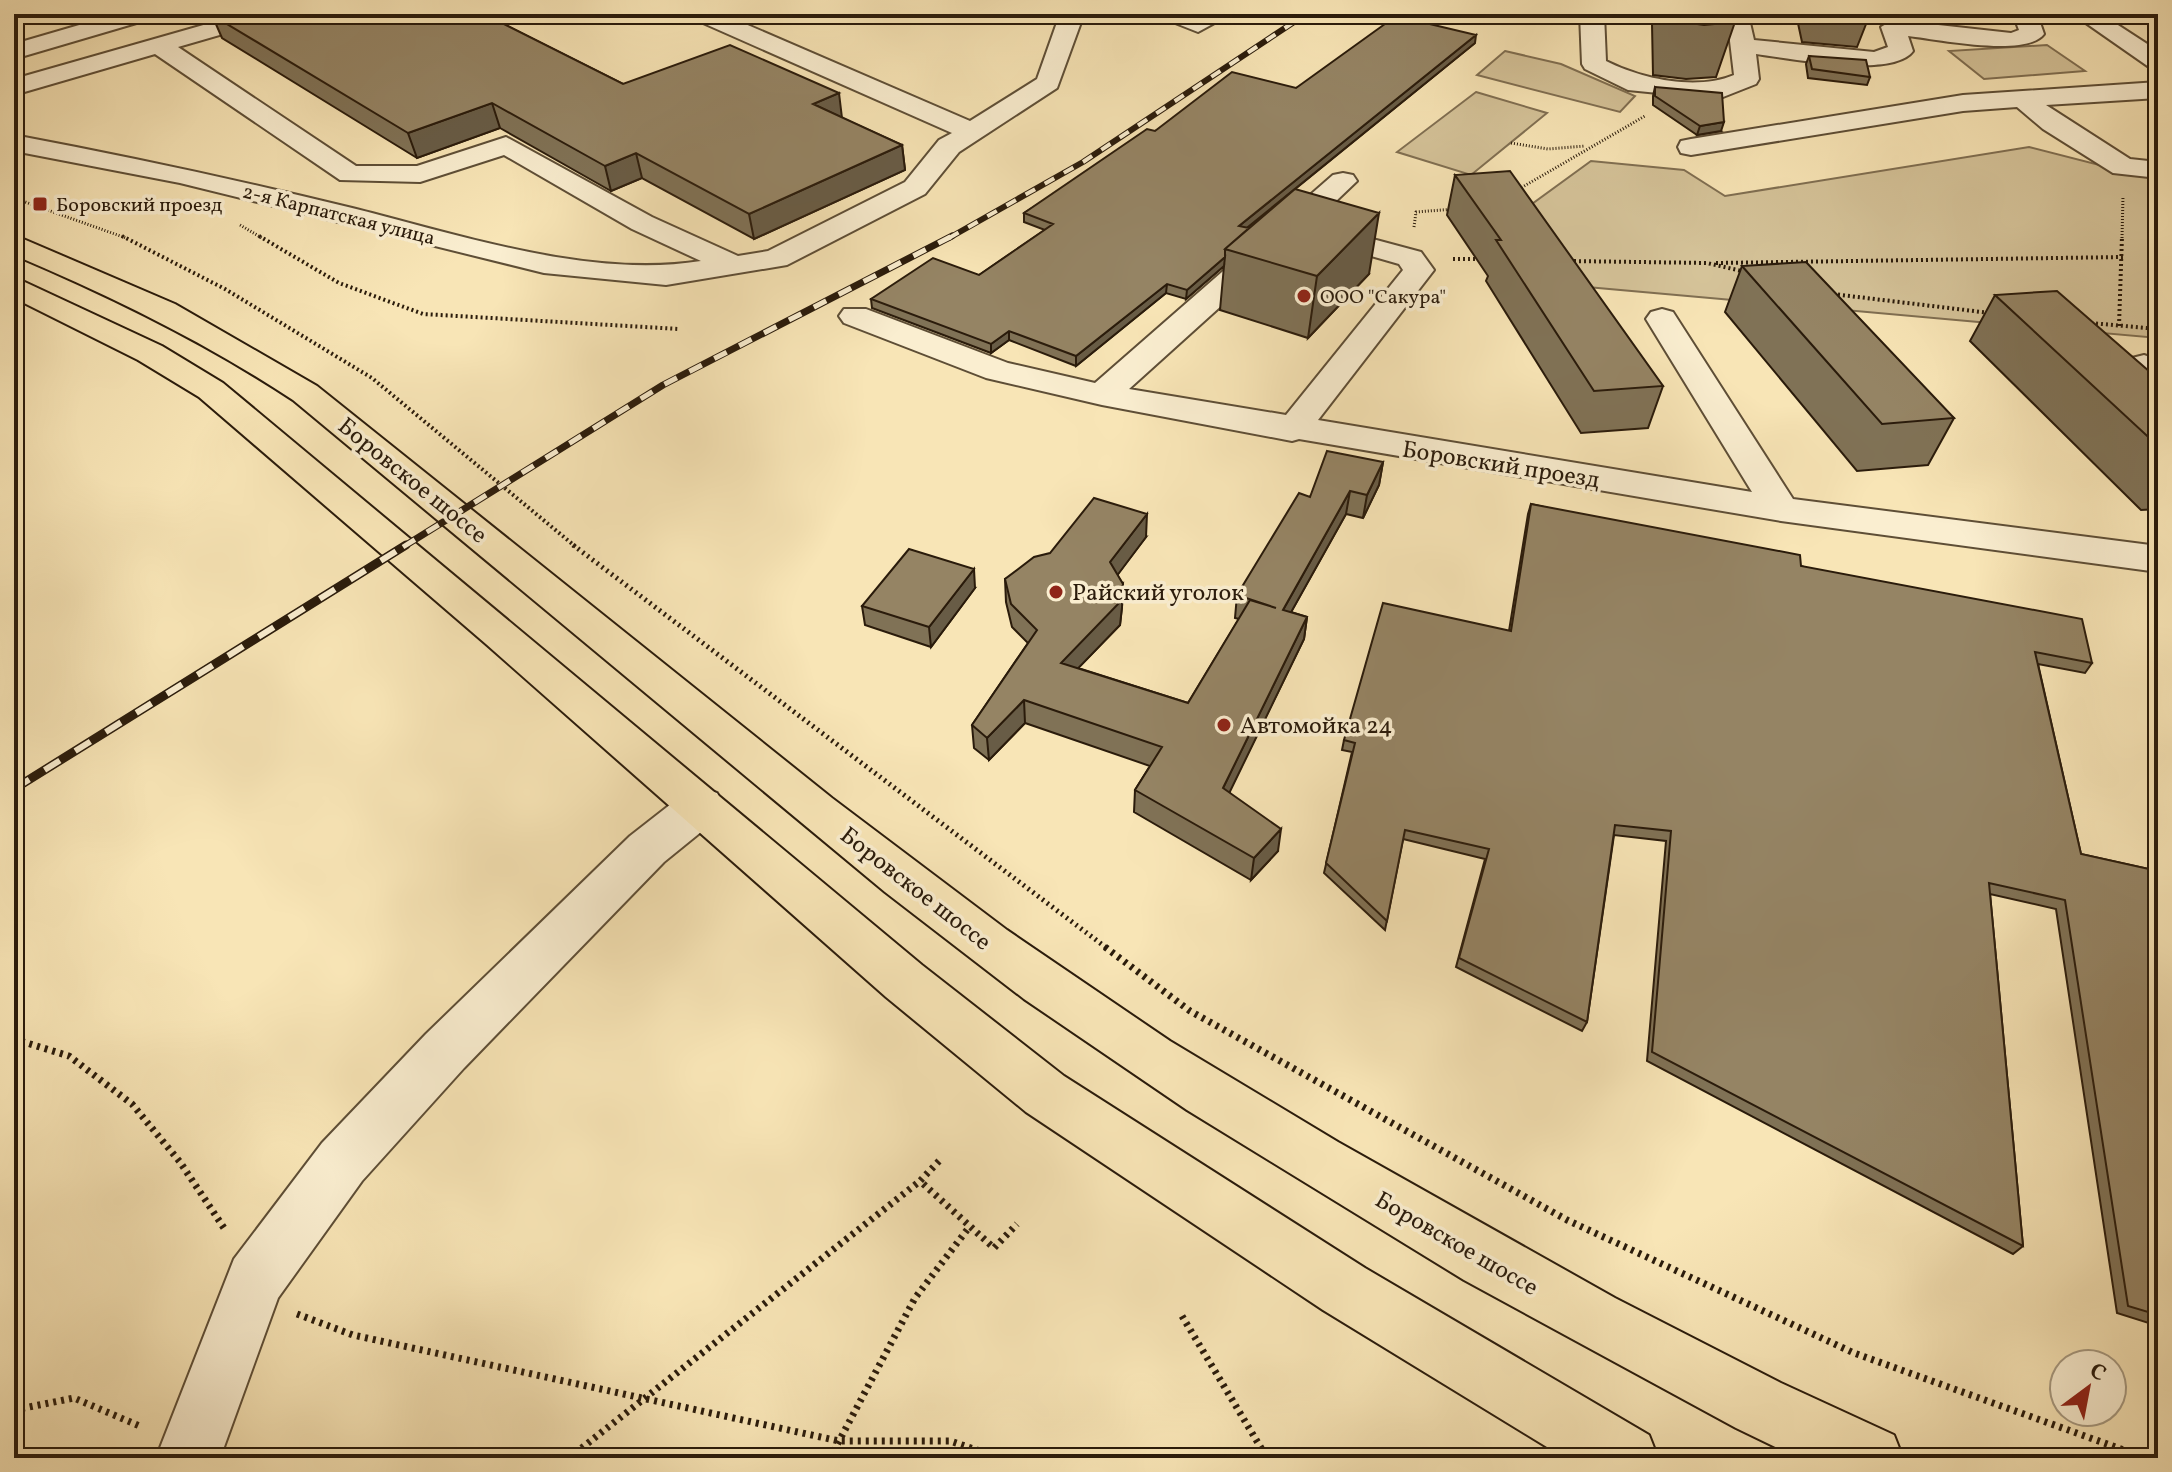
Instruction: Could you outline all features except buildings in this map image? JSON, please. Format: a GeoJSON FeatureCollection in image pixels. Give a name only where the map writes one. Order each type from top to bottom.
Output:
{"type":"FeatureCollection","features":[{"type":"Feature","properties":{"kind":"main road","name":"Боровское шоссе"},"geometry":{"type":"LineString","coordinates":[[14,244],[159,306],[240,350],[305,393],[793,793],[990,945],[1123,1040],[1299,1151],[1643,1349],[1871,1458]]}},
{"type":"Feature","properties":{"kind":"main road"},"geometry":{"type":"LineString","coordinates":[[14,286],[150,353],[211,390],[904,981],[1045,1094],[1344,1289],[1626,1458]]}},
{"type":"Feature","properties":{"kind":"street"},"geometry":{"type":"LineString","coordinates":[[14,52],[81,23],[142,14]]}},
{"type":"Feature","properties":{"kind":"street"},"geometry":{"type":"LineString","coordinates":[[14,87],[267,14]]}},
{"type":"Feature","properties":{"kind":"street"},"geometry":{"type":"LineString","coordinates":[[702,14],[972,132]]}},
{"type":"Feature","properties":{"kind":"street","name":"2-я Карпатская улица"},"geometry":{"type":"LineString","coordinates":[[14,143],[180,175],[544,264],[666,276],[776,259],[915,188],[949,146],[1048,83],[1072,14]]}},
{"type":"Feature","properties":{"kind":"street"},"geometry":{"type":"LineString","coordinates":[[1173,14],[1198,25],[1219,14]]}},
{"type":"Feature","properties":{"kind":"street"},"geometry":{"type":"LineString","coordinates":[[1592,14],[1594,64],[1628,82],[1718,91],[1747,79],[1739,16],[1703,14]]}},
{"type":"Feature","properties":{"kind":"street"},"geometry":{"type":"LineString","coordinates":[[1744,46],[1875,59],[1901,51],[1891,20],[2012,40],[2032,34],[2025,14]]}},
{"type":"Feature","properties":{"kind":"street"},"geometry":{"type":"LineString","coordinates":[[2085,14],[2158,62]]}},
{"type":"Feature","properties":{"kind":"street"},"geometry":{"type":"LineString","coordinates":[[158,45],[350,174],[420,174],[506,145],[642,223],[734,265]]}},
{"type":"Feature","properties":{"kind":"street"},"geometry":{"type":"LineString","coordinates":[[1691,147],[1963,103],[2158,90]]}},
{"type":"Feature","properties":{"kind":"street"},"geometry":{"type":"LineString","coordinates":[[2023,99],[2052,123],[2123,167],[2158,170]]}},
{"type":"Feature","properties":{"kind":"street"},"geometry":{"type":"LineString","coordinates":[[1102,395],[1343,181]]}},
{"type":"Feature","properties":{"kind":"street"},"geometry":{"type":"LineString","coordinates":[[1292,430],[1419,270],[1410,258],[1295,225]]}},
{"type":"Feature","properties":{"kind":"street","name":"Боровский проезд"},"geometry":{"type":"LineString","coordinates":[[855,316],[998,371],[1102,395],[1292,430],[1781,509],[2158,559]]}},
{"type":"Feature","properties":{"kind":"street"},"geometry":{"type":"LineString","coordinates":[[1662,319],[1781,509]]}},
{"type":"Feature","properties":{"kind":"street"},"geometry":{"type":"LineString","coordinates":[[190,1451],[255,1280],[342,1162],[445,1051],[647,849],[701,806]]}},
{"type":"Feature","properties":{"kind":"path"},"geometry":{"type":"LineString","coordinates":[[1517,190],[1528,187],[1590,145],[1663,107],[1718,91]]}},
{"type":"Feature","properties":{"kind":"path"},"geometry":{"type":"LineString","coordinates":[[1511,143],[1548,149],[1590,145]]}},
{"type":"Feature","properties":{"kind":"path"},"geometry":{"type":"LineString","coordinates":[[2119,326],[2124,257],[2123,167]]}},
{"type":"Feature","properties":{"kind":"path"},"geometry":{"type":"LineString","coordinates":[[14,198],[122,236],[225,289],[372,378],[601,568],[1190,1011],[1567,1220],[1854,1353],[2146,1458]]}},
{"type":"Feature","properties":{"kind":"path"},"geometry":{"type":"LineString","coordinates":[[1458,209],[1416,212],[1410,258],[1492,260]]}},
{"type":"Feature","properties":{"kind":"path"},"geometry":{"type":"LineString","coordinates":[[234,222],[339,283],[423,314],[679,329]]}},
{"type":"Feature","properties":{"kind":"path"},"geometry":{"type":"LineString","coordinates":[[1569,261],[1707,263],[2124,257]]}},
{"type":"Feature","properties":{"kind":"path"},"geometry":{"type":"LineString","coordinates":[[1707,263],[1749,273]]}},
{"type":"Feature","properties":{"kind":"path"},"geometry":{"type":"LineString","coordinates":[[1819,290],[1847,297],[1998,313]]}},
{"type":"Feature","properties":{"kind":"path"},"geometry":{"type":"LineString","coordinates":[[2089,323],[2158,329]]}},
{"type":"Feature","properties":{"kind":"path"},"geometry":{"type":"LineString","coordinates":[[14,1039],[69,1056],[132,1104],[180,1162],[273,1306],[353,1335],[839,1441],[950,1441],[1001,1458]]}},
{"type":"Feature","properties":{"kind":"path"},"geometry":{"type":"LineString","coordinates":[[569,1458],[920,1181],[939,1161]]}},
{"type":"Feature","properties":{"kind":"path"},"geometry":{"type":"LineString","coordinates":[[920,1181],[994,1248],[1017,1224]]}},
{"type":"Feature","properties":{"kind":"path"},"geometry":{"type":"LineString","coordinates":[[830,1458],[915,1298],[970,1226]]}},
{"type":"Feature","properties":{"kind":"path"},"geometry":{"type":"LineString","coordinates":[[1182,1316],[1267,1458]]}},
{"type":"Feature","properties":{"kind":"path"},"geometry":{"type":"LineString","coordinates":[[14,1410],[74,1398],[190,1451]]}},
{"type":"Feature","properties":{"kind":"shaded area"},"geometry":{"type":"Polygon","coordinates":[[[2047,45],[2085,71],[1984,79],[1949,51],[2047,45]]]}},
{"type":"Feature","properties":{"kind":"shaded area"},"geometry":{"type":"Polygon","coordinates":[[[1505,51],[1561,64],[1635,96],[1620,112],[1477,75],[1505,51]]]}},
{"type":"Feature","properties":{"kind":"shaded area"},"geometry":{"type":"Polygon","coordinates":[[[1476,92],[1547,113],[1471,175],[1397,152],[1476,92]]]}},
{"type":"Feature","properties":{"kind":"shaded area"},"geometry":{"type":"Polygon","coordinates":[[[2029,147],[2158,180],[2158,338],[1587,287],[1521,212],[1591,161],[1684,170],[1725,196],[2029,147]]]}},
{"type":"Feature","properties":{"kind":"railway"},"geometry":{"type":"LineString","coordinates":[[949,238],[1083,162],[1294,22],[1312,14]]}},
{"type":"Feature","properties":{"kind":"railway"},"geometry":{"type":"LineString","coordinates":[[403,547],[663,385],[952,236]]}},
{"type":"Feature","properties":{"kind":"railway"},"geometry":{"type":"LineString","coordinates":[[14,789],[406,545]]}},
{"type":"Feature","properties":{"kind":"place","name":"Боровский проезд"},"geometry":{"type":"Point","coordinates":[40,204]}},
{"type":"Feature","properties":{"kind":"place","name":"ООО \"Сакура\""},"geometry":{"type":"Point","coordinates":[1304,296]}},
{"type":"Feature","properties":{"kind":"place","name":"Райский уголок"},"geometry":{"type":"Point","coordinates":[1056,592]}},
{"type":"Feature","properties":{"kind":"place","name":"Автомойка 24"},"geometry":{"type":"Point","coordinates":[1224,725]}}]}
